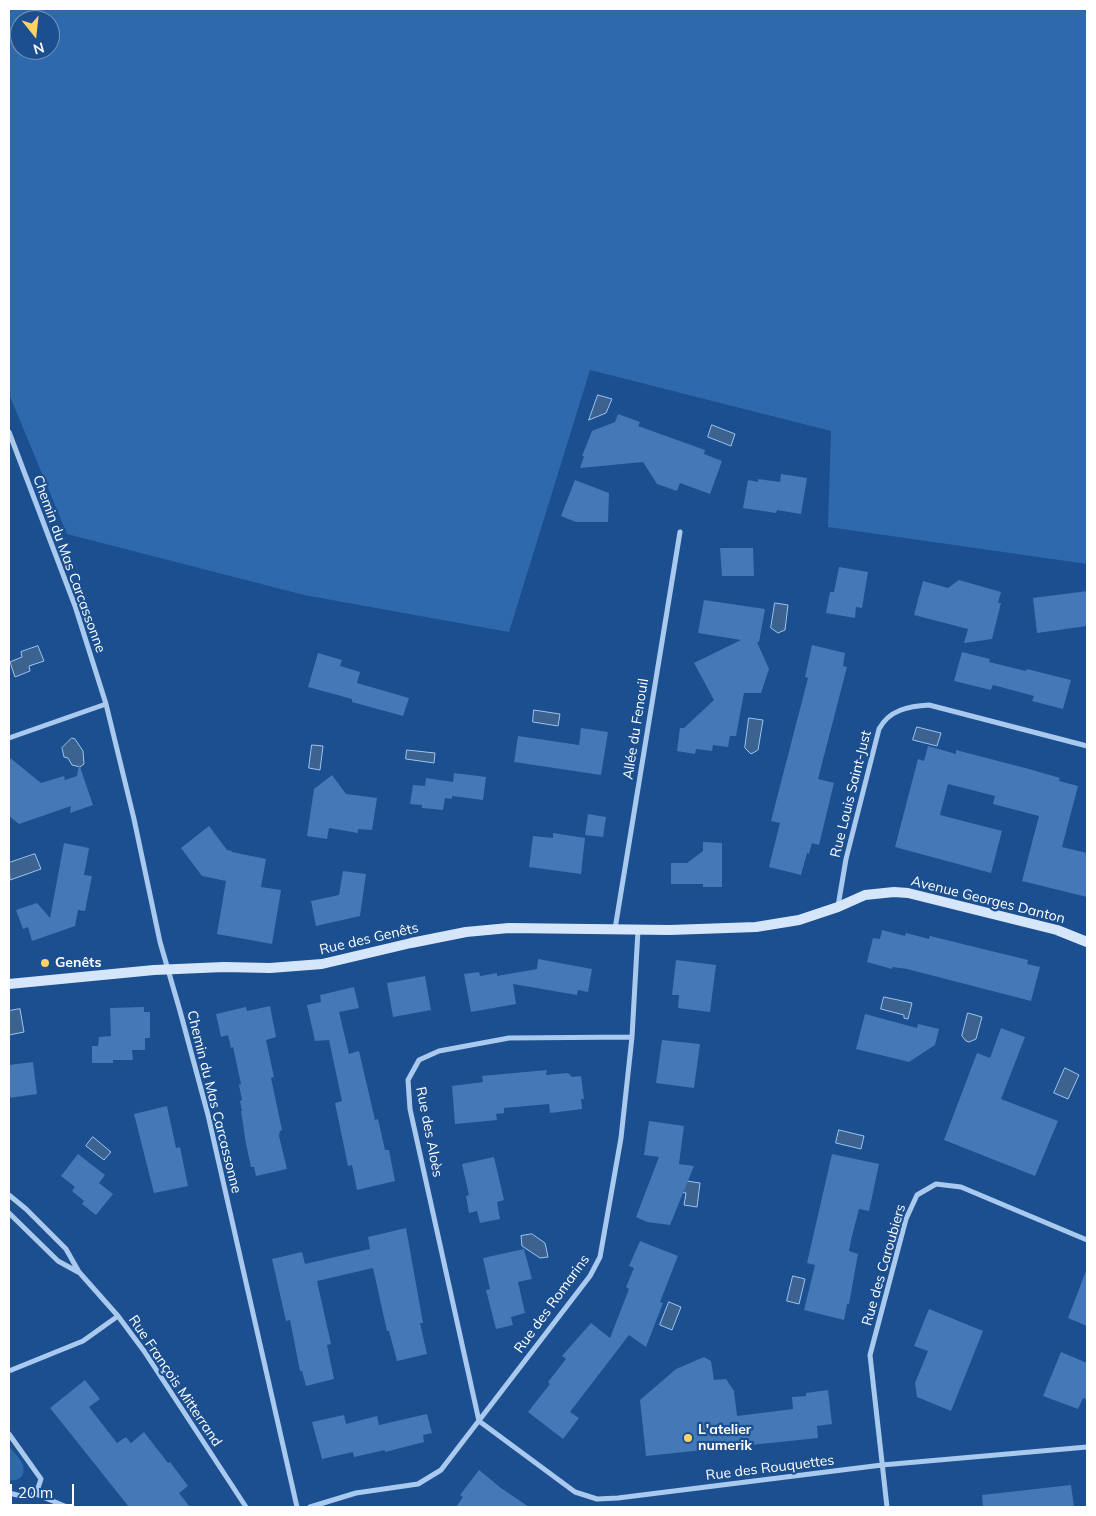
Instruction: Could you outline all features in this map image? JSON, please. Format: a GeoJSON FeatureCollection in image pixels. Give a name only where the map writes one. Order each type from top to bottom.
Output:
{"type":"FeatureCollection","features":[{"type":"Feature","properties":{"kind":"street","name":"Chemin du Mas Carcassonne"},"geometry":{"type":"LineString","coordinates":[[9,432],[75,606],[106,704],[134,819],[160,942],[208,1115],[272,1392],[289,1479],[297,1507]]}},
{"type":"Feature","properties":{"kind":"street","name":"Allée du Fenouil"},"geometry":{"type":"LineString","coordinates":[[615,929],[680,532]]}},
{"type":"Feature","properties":{"kind":"street"},"geometry":{"type":"LineString","coordinates":[[9,738],[106,704]]}},
{"type":"Feature","properties":{"kind":"street","name":"Rue Louis Saint-Just"},"geometry":{"type":"LineString","coordinates":[[838,907],[846,859],[879,729],[883,722],[894,713],[910,706],[929,705],[1087,746]]}},
{"type":"Feature","properties":{"kind":"street","name":"Avenue Georges Danton"},"geometry":{"type":"LineString","coordinates":[[736,928],[799,920],[838,907],[865,895],[894,892],[908,893],[1056,930],[1087,942]]}},
{"type":"Feature","properties":{"kind":"street","name":"Rue des Genêts"},"geometry":{"type":"LineString","coordinates":[[9,984],[168,969],[270,968],[322,964],[411,942],[466,932],[508,928],[736,928]]}},
{"type":"Feature","properties":{"kind":"street","name":"Rue des Romarins"},"geometry":{"type":"LineString","coordinates":[[310,1507],[356,1493],[418,1484],[441,1470],[590,1276],[600,1257],[621,1138],[632,1037],[638,929]]}},
{"type":"Feature","properties":{"kind":"street","name":"Rue des Aloès"},"geometry":{"type":"LineString","coordinates":[[479,1421],[410,1109],[408,1080],[420,1060],[439,1051],[509,1038],[632,1037]]}},
{"type":"Feature","properties":{"kind":"street","name":"Rue des Caroubiers"},"geometry":{"type":"LineString","coordinates":[[886,1507],[870,1355],[906,1220],[916,1195],[936,1184],[961,1187],[1087,1240]]}},
{"type":"Feature","properties":{"kind":"street","name":"Rue François Mitterrand"},"geometry":{"type":"LineString","coordinates":[[9,1195],[26,1209],[66,1249],[79,1272],[118,1316],[144,1351],[246,1507]]}},
{"type":"Feature","properties":{"kind":"street","name":"Rue François Mitterrand"},"geometry":{"type":"LineString","coordinates":[[9,1214],[58,1261],[79,1272]]}},
{"type":"Feature","properties":{"kind":"street"},"geometry":{"type":"LineString","coordinates":[[9,1371],[83,1341],[118,1316]]}},
{"type":"Feature","properties":{"kind":"street","name":"Rue des Rouquettes"},"geometry":{"type":"LineString","coordinates":[[479,1421],[575,1492],[597,1499],[882,1465],[1087,1447]]}},
{"type":"Feature","properties":{"kind":"street"},"geometry":{"type":"LineString","coordinates":[[9,1434],[41,1480],[36,1494]]}},
{"type":"Feature","properties":{"kind":"street"},"geometry":{"type":"LineString","coordinates":[[9,1493],[25,1497],[36,1494],[67,1507]]}},
{"type":"Feature","properties":{"kind":"shaded area"},"geometry":{"type":"Polygon","coordinates":[[[9,9],[1087,9],[1087,564],[828,527],[831,431],[590,370],[509,632],[304,595],[67,534],[9,394],[9,9]]]}},
{"type":"Feature","properties":{"kind":"shaded area"},"geometry":{"type":"Polygon","coordinates":[[[598,395],[612,399],[606,413],[589,420],[598,395]]]}},
{"type":"Feature","properties":{"kind":"shaded area"},"geometry":{"type":"Polygon","coordinates":[[[712,425],[735,434],[731,446],[708,437],[712,425]]]}},
{"type":"Feature","properties":{"kind":"shaded area"},"geometry":{"type":"Polygon","coordinates":[[[775,603],[788,605],[785,630],[778,633],[771,628],[775,603]]]}},
{"type":"Feature","properties":{"kind":"shaded area"},"geometry":{"type":"Polygon","coordinates":[[[38,646],[44,661],[29,666],[30,671],[15,677],[10,662],[22,657],[21,652],[38,646]]]}},
{"type":"Feature","properties":{"kind":"shaded area"},"geometry":{"type":"Polygon","coordinates":[[[534,710],[560,714],[558,726],[533,722],[534,710]]]}},
{"type":"Feature","properties":{"kind":"shaded area"},"geometry":{"type":"Polygon","coordinates":[[[749,718],[763,720],[758,750],[751,754],[745,748],[749,718]]]}},
{"type":"Feature","properties":{"kind":"shaded area"},"geometry":{"type":"Polygon","coordinates":[[[917,727],[941,733],[937,746],[913,740],[917,727]]]}},
{"type":"Feature","properties":{"kind":"shaded area"},"geometry":{"type":"Polygon","coordinates":[[[72,738],[75,739],[83,751],[84,764],[80,767],[72,765],[68,758],[64,757],[62,748],[72,738]]]}},
{"type":"Feature","properties":{"kind":"shaded area"},"geometry":{"type":"Polygon","coordinates":[[[312,745],[323,746],[320,770],[309,768],[312,745]]]}},
{"type":"Feature","properties":{"kind":"shaded area"},"geometry":{"type":"Polygon","coordinates":[[[407,750],[435,753],[434,763],[406,759],[407,750]]]}},
{"type":"Feature","properties":{"kind":"shaded area"},"geometry":{"type":"Polygon","coordinates":[[[35,854],[41,869],[10,880],[9,863],[35,854]]]}},
{"type":"Feature","properties":{"kind":"shaded area"},"geometry":{"type":"Polygon","coordinates":[[[884,997],[912,1003],[908,1019],[904,1018],[904,1015],[881,1009],[884,997]]]}},
{"type":"Feature","properties":{"kind":"shaded area"},"geometry":{"type":"Polygon","coordinates":[[[20,1009],[24,1032],[9,1035],[9,1011],[20,1009]]]}},
{"type":"Feature","properties":{"kind":"shaded area"},"geometry":{"type":"Polygon","coordinates":[[[968,1013],[982,1017],[976,1039],[969,1042],[962,1036],[968,1013]]]}},
{"type":"Feature","properties":{"kind":"shaded area"},"geometry":{"type":"Polygon","coordinates":[[[1065,1068],[1079,1075],[1068,1099],[1054,1093],[1065,1068]]]}},
{"type":"Feature","properties":{"kind":"shaded area"},"geometry":{"type":"Polygon","coordinates":[[[839,1130],[864,1136],[861,1149],[836,1143],[839,1130]]]}},
{"type":"Feature","properties":{"kind":"shaded area"},"geometry":{"type":"Polygon","coordinates":[[[93,1137],[111,1152],[104,1160],[86,1146],[93,1137]]]}},
{"type":"Feature","properties":{"kind":"shaded area"},"geometry":{"type":"Polygon","coordinates":[[[674,1179],[700,1183],[697,1207],[684,1205],[686,1193],[673,1191],[674,1179]]]}},
{"type":"Feature","properties":{"kind":"shaded area"},"geometry":{"type":"Polygon","coordinates":[[[532,1234],[545,1243],[548,1257],[540,1258],[522,1246],[521,1236],[532,1234]]]}},
{"type":"Feature","properties":{"kind":"shaded area"},"geometry":{"type":"Polygon","coordinates":[[[793,1276],[805,1279],[799,1304],[787,1301],[793,1276]]]}},
{"type":"Feature","properties":{"kind":"shaded area"},"geometry":{"type":"Polygon","coordinates":[[[669,1302],[681,1307],[672,1330],[660,1325],[669,1302]]]}},
{"type":"Feature","properties":{"kind":"shaded area"},"geometry":{"type":"Polygon","coordinates":[[[9,1447],[22,1463],[24,1471],[22,1476],[16,1480],[9,1480],[9,1447]]]}},
{"type":"Feature","properties":{"kind":"building"},"geometry":{"type":"Polygon","coordinates":[[[618,414],[640,422],[638,426],[705,450],[704,454],[722,461],[710,494],[680,483],[677,491],[657,484],[643,462],[580,468],[584,456],[582,456],[592,431],[615,422],[618,414]]]}},
{"type":"Feature","properties":{"kind":"building"},"geometry":{"type":"Polygon","coordinates":[[[781,474],[807,478],[801,514],[777,510],[776,513],[743,508],[748,480],[758,482],[758,479],[780,482],[781,474]]]}},
{"type":"Feature","properties":{"kind":"building"},"geometry":{"type":"Polygon","coordinates":[[[575,480],[609,493],[608,522],[576,522],[561,516],[575,480]]]}},
{"type":"Feature","properties":{"kind":"building"},"geometry":{"type":"Polygon","coordinates":[[[720,548],[753,548],[754,576],[722,576],[720,548]]]}},
{"type":"Feature","properties":{"kind":"building"},"geometry":{"type":"Polygon","coordinates":[[[839,567],[868,572],[862,608],[856,607],[855,618],[826,613],[830,592],[834,592],[839,567]]]}},
{"type":"Feature","properties":{"kind":"building"},"geometry":{"type":"Polygon","coordinates":[[[959,580],[1001,592],[998,603],[1001,603],[992,639],[964,643],[968,629],[914,615],[923,581],[948,588],[959,580]]]}},
{"type":"Feature","properties":{"kind":"building"},"geometry":{"type":"Polygon","coordinates":[[[1087,591],[1087,626],[1037,633],[1033,598],[1087,591]]]}},
{"type":"Feature","properties":{"kind":"building"},"geometry":{"type":"Polygon","coordinates":[[[704,600],[765,609],[759,642],[757,642],[769,669],[761,693],[744,693],[736,736],[730,736],[728,747],[713,745],[712,751],[696,749],[695,754],[677,751],[680,728],[684,728],[714,700],[694,663],[741,640],[698,633],[704,600]]]}},
{"type":"Feature","properties":{"kind":"building"},"geometry":{"type":"Polygon","coordinates":[[[812,645],[845,653],[843,666],[847,667],[818,779],[834,783],[819,845],[812,843],[801,875],[769,867],[780,823],[771,821],[808,678],[805,677],[812,645]]]}},
{"type":"Feature","properties":{"kind":"building"},"geometry":{"type":"Polygon","coordinates":[[[962,652],[990,659],[989,662],[1071,680],[1063,709],[1032,701],[1034,696],[993,685],[991,690],[954,681],[962,652]]]}},
{"type":"Feature","properties":{"kind":"building"},"geometry":{"type":"Polygon","coordinates":[[[318,653],[342,660],[340,666],[360,672],[357,683],[409,698],[403,716],[352,702],[352,699],[308,687],[318,653]]]}},
{"type":"Feature","properties":{"kind":"building"},"geometry":{"type":"Polygon","coordinates":[[[581,728],[608,732],[601,775],[514,762],[518,736],[579,745],[581,728]]]}},
{"type":"Feature","properties":{"kind":"building"},"geometry":{"type":"Polygon","coordinates":[[[928,746],[956,754],[956,750],[1029,769],[1060,778],[1059,781],[1078,786],[1062,847],[1087,853],[1087,897],[1022,881],[1039,816],[993,804],[995,796],[948,784],[940,815],[1002,831],[991,873],[895,847],[918,759],[924,761],[928,746]]]}},
{"type":"Feature","properties":{"kind":"building"},"geometry":{"type":"Polygon","coordinates":[[[9,757],[41,783],[64,776],[65,780],[77,776],[79,764],[93,805],[70,813],[71,806],[19,824],[9,816],[9,757]]]}},
{"type":"Feature","properties":{"kind":"building"},"geometry":{"type":"Polygon","coordinates":[[[454,773],[486,777],[483,800],[452,796],[452,799],[445,798],[443,810],[422,808],[422,805],[410,804],[413,785],[425,786],[426,778],[453,782],[454,773]]]}},
{"type":"Feature","properties":{"kind":"building"},"geometry":{"type":"Polygon","coordinates":[[[332,775],[346,794],[377,798],[372,830],[358,829],[358,833],[329,828],[327,839],[307,836],[314,789],[332,775]]]}},
{"type":"Feature","properties":{"kind":"building"},"geometry":{"type":"Polygon","coordinates":[[[588,814],[606,817],[603,837],[585,835],[588,814]]]}},
{"type":"Feature","properties":{"kind":"building"},"geometry":{"type":"Polygon","coordinates":[[[209,826],[227,850],[266,859],[261,887],[281,890],[272,944],[217,934],[226,881],[202,876],[181,848],[209,826]]]}},
{"type":"Feature","properties":{"kind":"building"},"geometry":{"type":"Polygon","coordinates":[[[553,833],[585,838],[581,874],[529,867],[533,836],[553,838],[553,833]]]}},
{"type":"Feature","properties":{"kind":"building"},"geometry":{"type":"Polygon","coordinates":[[[703,842],[722,843],[722,887],[703,887],[703,884],[671,884],[671,863],[687,863],[703,851],[703,842]]]}},
{"type":"Feature","properties":{"kind":"building"},"geometry":{"type":"Polygon","coordinates":[[[64,843],[89,848],[84,875],[92,876],[85,911],[78,910],[75,926],[32,941],[28,927],[23,929],[16,910],[37,903],[50,918],[64,843]]]}},
{"type":"Feature","properties":{"kind":"building"},"geometry":{"type":"Polygon","coordinates":[[[343,871],[366,874],[360,916],[316,926],[311,901],[339,895],[343,871]]]}},
{"type":"Feature","properties":{"kind":"building"},"geometry":{"type":"Polygon","coordinates":[[[882,930],[905,936],[906,933],[929,939],[930,936],[1028,960],[1027,964],[1040,967],[1031,1001],[907,969],[893,967],[892,969],[867,962],[873,938],[880,939],[882,930]]]}},
{"type":"Feature","properties":{"kind":"building"},"geometry":{"type":"Polygon","coordinates":[[[538,959],[592,969],[588,992],[578,990],[577,995],[513,984],[516,1004],[471,1012],[464,974],[479,972],[480,976],[497,973],[497,976],[537,969],[538,959]]]}},
{"type":"Feature","properties":{"kind":"building"},"geometry":{"type":"Polygon","coordinates":[[[676,960],[716,965],[710,1012],[678,1008],[679,995],[672,995],[676,960]]]}},
{"type":"Feature","properties":{"kind":"building"},"geometry":{"type":"Polygon","coordinates":[[[425,976],[431,1010],[393,1017],[387,983],[425,976]]]}},
{"type":"Feature","properties":{"kind":"building"},"geometry":{"type":"Polygon","coordinates":[[[354,987],[359,1008],[339,1012],[349,1054],[359,1051],[375,1120],[378,1119],[385,1150],[389,1150],[395,1181],[357,1190],[352,1165],[348,1166],[335,1103],[342,1101],[329,1040],[315,1041],[307,1005],[321,1002],[320,995],[354,987]]]}},
{"type":"Feature","properties":{"kind":"building"},"geometry":{"type":"Polygon","coordinates":[[[270,1006],[276,1037],[266,1040],[274,1077],[271,1078],[282,1130],[279,1136],[287,1169],[256,1176],[254,1167],[251,1167],[246,1144],[240,1101],[242,1100],[239,1085],[241,1084],[233,1047],[231,1048],[228,1035],[221,1037],[216,1014],[246,1007],[247,1011],[270,1006]]]}},
{"type":"Feature","properties":{"kind":"building"},"geometry":{"type":"Polygon","coordinates":[[[144,1007],[144,1012],[150,1012],[150,1038],[145,1038],[145,1050],[132,1050],[133,1060],[113,1060],[113,1063],[92,1063],[92,1046],[98,1046],[99,1037],[111,1036],[110,1008],[144,1007]]]}},
{"type":"Feature","properties":{"kind":"building"},"geometry":{"type":"Polygon","coordinates":[[[865,1014],[917,1028],[918,1024],[939,1029],[935,1045],[909,1062],[856,1049],[865,1014]]]}},
{"type":"Feature","properties":{"kind":"building"},"geometry":{"type":"Polygon","coordinates":[[[1001,1028],[1025,1037],[1001,1099],[1058,1121],[1035,1176],[944,1140],[977,1053],[990,1058],[1001,1028]]]}},
{"type":"Feature","properties":{"kind":"building"},"geometry":{"type":"Polygon","coordinates":[[[662,1040],[700,1044],[694,1088],[656,1083],[662,1040]]]}},
{"type":"Feature","properties":{"kind":"building"},"geometry":{"type":"Polygon","coordinates":[[[33,1062],[37,1094],[9,1098],[9,1065],[33,1062]]]}},
{"type":"Feature","properties":{"kind":"building"},"geometry":{"type":"Polygon","coordinates":[[[547,1070],[546,1075],[568,1073],[572,1077],[581,1076],[584,1099],[581,1099],[582,1109],[550,1113],[549,1104],[504,1108],[504,1113],[496,1114],[497,1120],[455,1124],[452,1086],[483,1082],[482,1076],[547,1070]]]}},
{"type":"Feature","properties":{"kind":"building"},"geometry":{"type":"Polygon","coordinates":[[[167,1106],[176,1148],[180,1147],[188,1186],[154,1193],[134,1114],[167,1106]]]}},
{"type":"Feature","properties":{"kind":"building"},"geometry":{"type":"Polygon","coordinates":[[[649,1121],[684,1126],[679,1164],[694,1166],[670,1225],[647,1222],[636,1217],[659,1157],[644,1155],[649,1121]]]}},
{"type":"Feature","properties":{"kind":"building"},"geometry":{"type":"Polygon","coordinates":[[[78,1154],[105,1175],[99,1183],[113,1194],[96,1215],[82,1204],[84,1201],[72,1191],[75,1187],[61,1176],[78,1154]]]}},
{"type":"Feature","properties":{"kind":"building"},"geometry":{"type":"Polygon","coordinates":[[[832,1154],[879,1164],[869,1211],[859,1209],[851,1240],[849,1251],[858,1254],[849,1304],[847,1304],[844,1320],[804,1310],[815,1265],[807,1263],[832,1154]]]}},
{"type":"Feature","properties":{"kind":"building"},"geometry":{"type":"Polygon","coordinates":[[[494,1157],[504,1200],[497,1202],[500,1219],[480,1223],[477,1211],[469,1213],[466,1196],[469,1195],[462,1164],[494,1157]]]}},
{"type":"Feature","properties":{"kind":"building"},"geometry":{"type":"Polygon","coordinates":[[[406,1228],[423,1323],[420,1323],[427,1354],[397,1361],[389,1331],[387,1331],[373,1268],[317,1281],[331,1344],[327,1345],[334,1379],[306,1386],[302,1371],[300,1371],[290,1320],[286,1321],[272,1259],[302,1252],[305,1264],[370,1249],[368,1237],[406,1228]]]}},
{"type":"Feature","properties":{"kind":"building"},"geometry":{"type":"Polygon","coordinates":[[[640,1241],[678,1256],[660,1302],[663,1303],[646,1347],[629,1335],[570,1412],[579,1418],[563,1439],[528,1412],[550,1384],[548,1382],[566,1359],[562,1356],[591,1323],[610,1338],[629,1289],[626,1287],[634,1268],[629,1266],[640,1241]]]}},
{"type":"Feature","properties":{"kind":"building"},"geometry":{"type":"Polygon","coordinates":[[[524,1249],[532,1279],[518,1282],[525,1313],[511,1317],[513,1325],[496,1329],[486,1290],[490,1289],[483,1258],[524,1249]]]}},
{"type":"Feature","properties":{"kind":"building"},"geometry":{"type":"Polygon","coordinates":[[[1087,1271],[1087,1326],[1068,1318],[1087,1271]]]}},
{"type":"Feature","properties":{"kind":"building"},"geometry":{"type":"Polygon","coordinates":[[[929,1309],[983,1331],[951,1411],[917,1397],[915,1383],[928,1351],[914,1346],[929,1309]]]}},
{"type":"Feature","properties":{"kind":"building"},"geometry":{"type":"Polygon","coordinates":[[[1061,1352],[1087,1363],[1087,1400],[1083,1398],[1078,1409],[1043,1396],[1061,1352]]]}},
{"type":"Feature","properties":{"kind":"building"},"geometry":{"type":"Polygon","coordinates":[[[704,1357],[711,1361],[714,1380],[726,1379],[734,1391],[737,1416],[793,1409],[792,1397],[806,1396],[806,1393],[828,1390],[832,1424],[817,1426],[818,1438],[646,1456],[640,1400],[676,1369],[704,1357]]]}},
{"type":"Feature","properties":{"kind":"building"},"geometry":{"type":"Polygon","coordinates":[[[85,1380],[100,1399],[89,1407],[117,1443],[126,1437],[131,1443],[144,1432],[188,1486],[179,1493],[190,1507],[129,1507],[50,1408],[85,1380]]]}},
{"type":"Feature","properties":{"kind":"building"},"geometry":{"type":"Polygon","coordinates":[[[427,1414],[432,1433],[423,1435],[424,1442],[385,1452],[385,1450],[354,1457],[353,1452],[322,1459],[312,1422],[344,1415],[346,1424],[377,1416],[379,1425],[427,1414]]]}},
{"type":"Feature","properties":{"kind":"building"},"geometry":{"type":"Polygon","coordinates":[[[479,1470],[529,1507],[456,1507],[463,1497],[460,1495],[479,1470]]]}},
{"type":"Feature","properties":{"kind":"building"},"geometry":{"type":"Polygon","coordinates":[[[1071,1485],[1074,1507],[983,1507],[982,1495],[1071,1485]]]}},
{"type":"Feature","properties":{"kind":"place","name":"Genêts"},"geometry":{"type":"Point","coordinates":[45,963]}},
{"type":"Feature","properties":{"kind":"place","name":"L'atelier numerik"},"geometry":{"type":"Point","coordinates":[688,1438]}}]}
